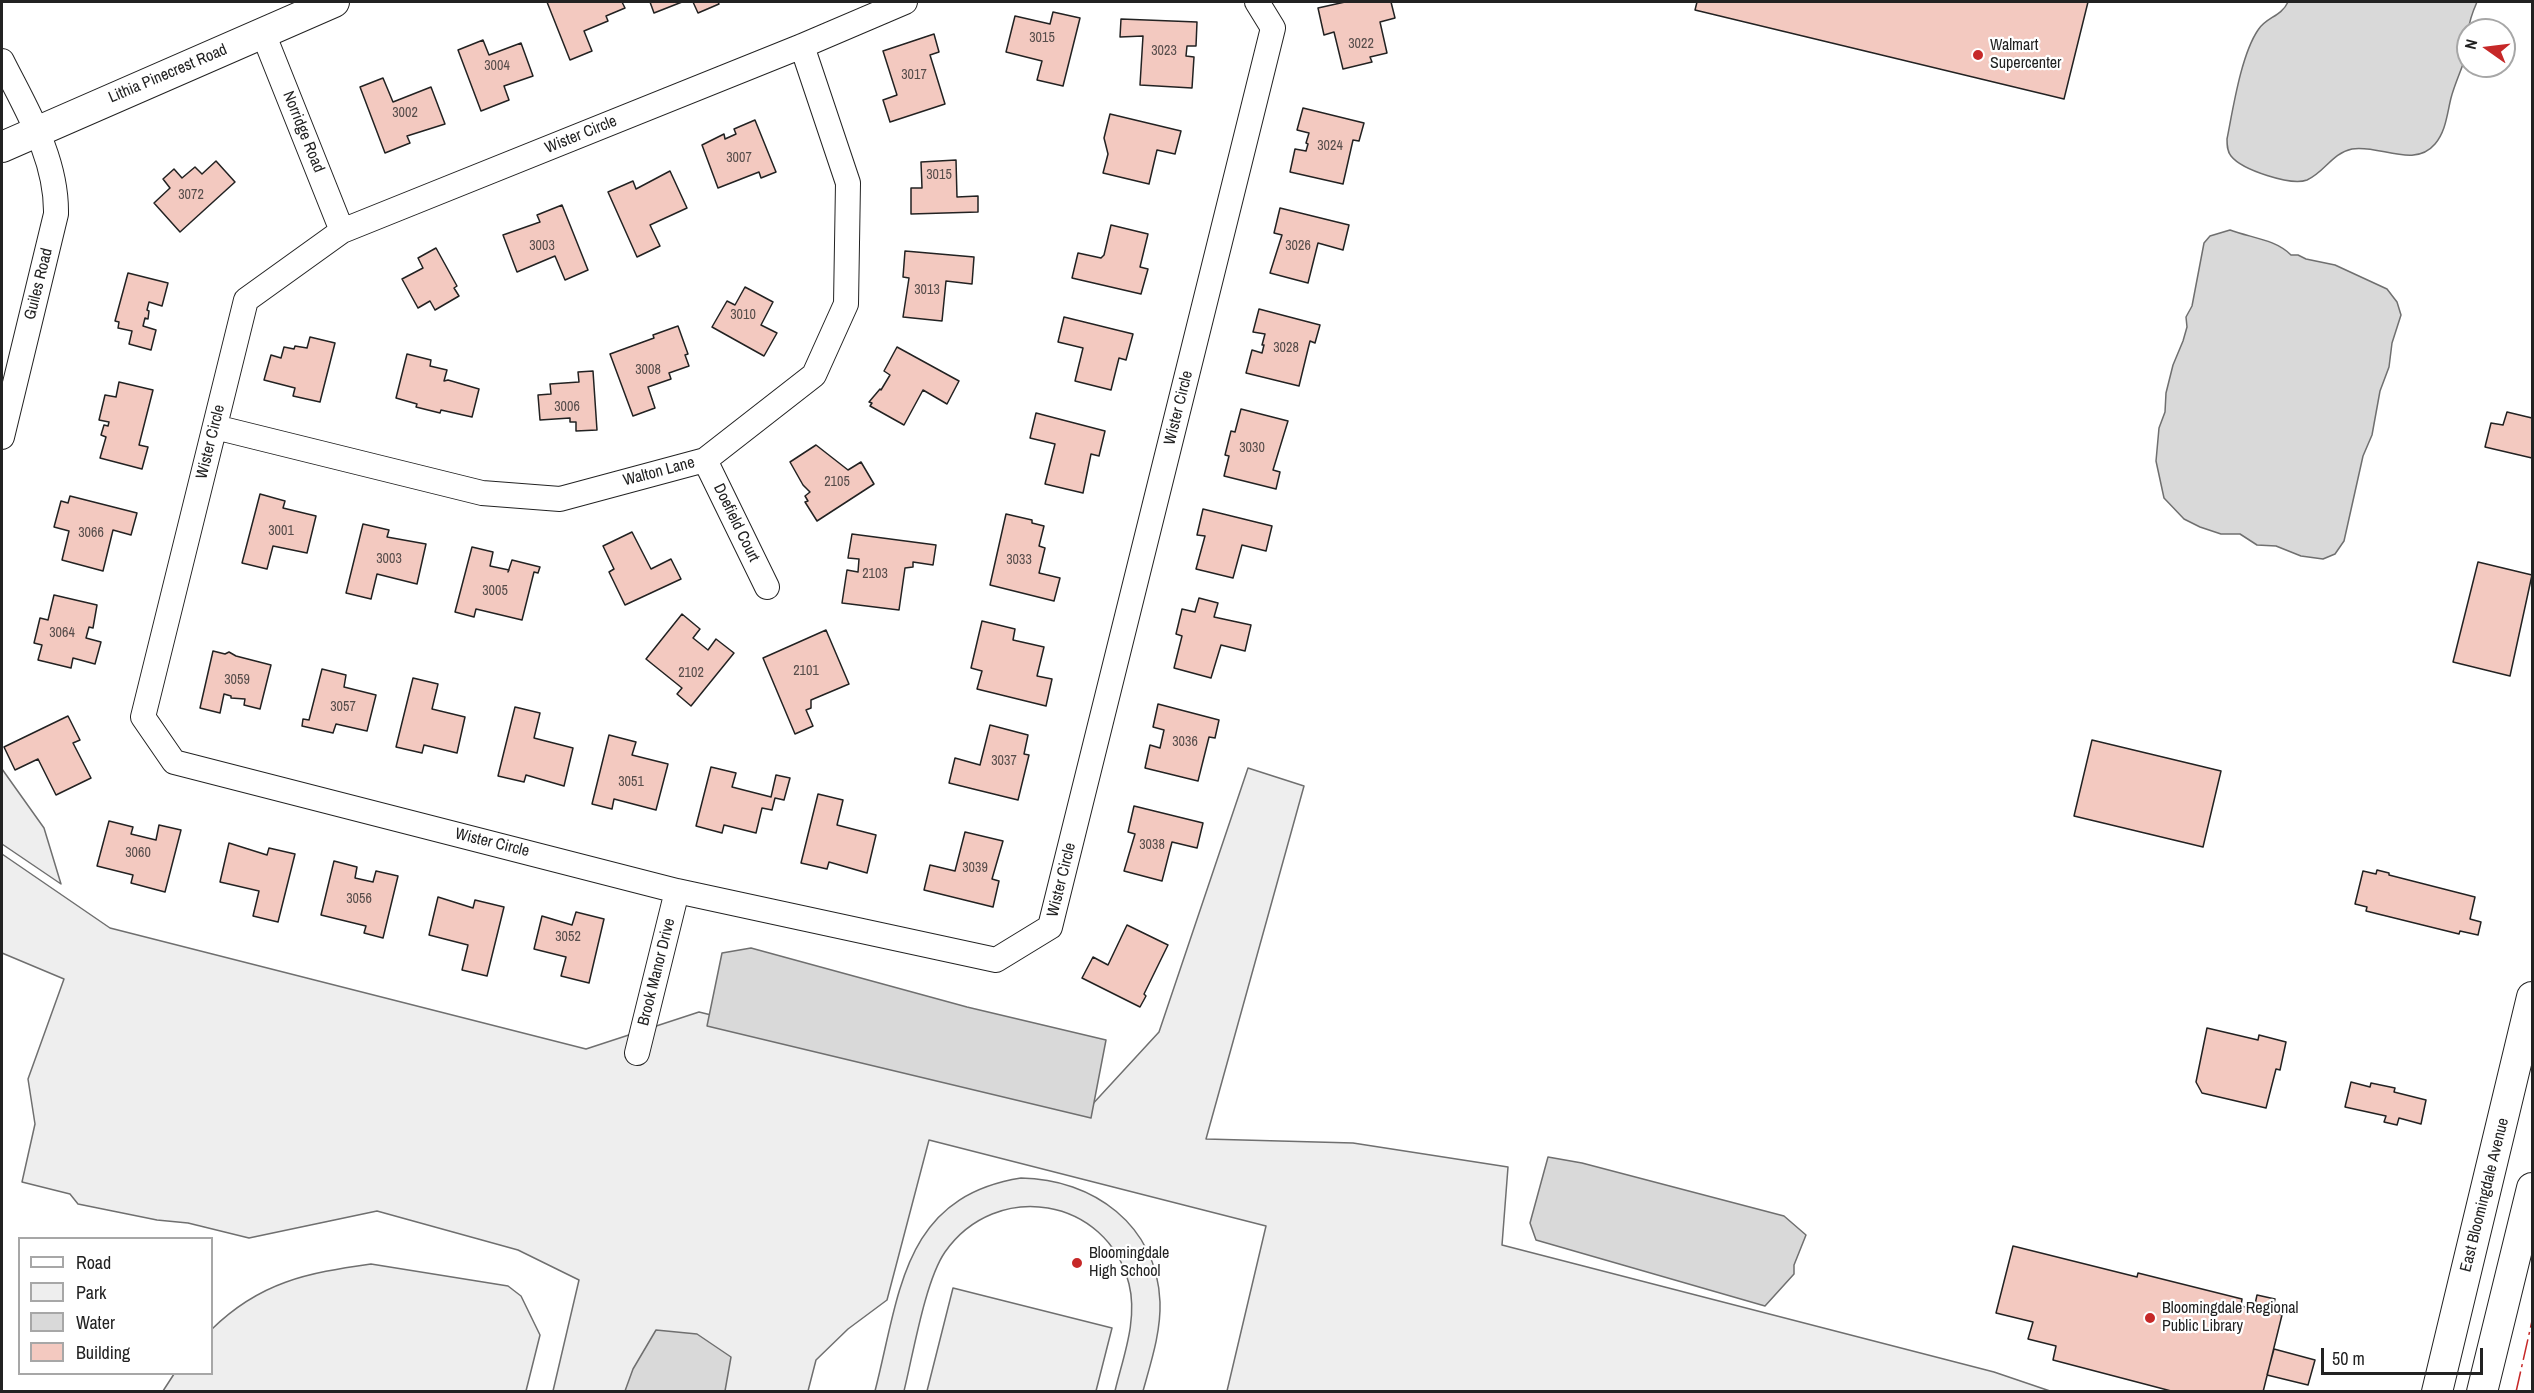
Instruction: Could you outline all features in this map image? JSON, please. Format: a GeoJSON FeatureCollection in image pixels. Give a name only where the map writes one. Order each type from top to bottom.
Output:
{"type":"FeatureCollection","features":[{"type":"Feature","properties":{"kind":"main road","name":"Lithia Pinecrest Road"},"geometry":{"type":"LineString","coordinates":[[2,147],[334,2]]}},
{"type":"Feature","properties":{"kind":"main road","name":"East Bloomingdale Avenue"},"geometry":{"type":"LineString","coordinates":[[2437,1392],[2532,998]]}},
{"type":"Feature","properties":{"kind":"main road"},"geometry":{"type":"LineString","coordinates":[[2482,1392],[2532,1188]]}},
{"type":"Feature","properties":{"kind":"street","name":"Wister Circle"},"geometry":{"type":"LineString","coordinates":[[905,2],[802,46],[342,231],[246,300],[143,717],[174,762],[677,891],[996,960],[1050,927],[1273,28],[1257,2]]}},
{"type":"Feature","properties":{"kind":"street","name":"Norridge Road"},"geometry":{"type":"LineString","coordinates":[[263,33],[342,231]]}},
{"type":"Feature","properties":{"kind":"street","name":"Walton Lane"},"geometry":{"type":"LineString","coordinates":[[215,427],[482,493],[560,499],[705,460],[814,375],[846,304],[848,183],[802,46]]}},
{"type":"Feature","properties":{"kind":"street","name":"Guiles Road"},"geometry":{"type":"LineString","coordinates":[[2,61],[37,131],[55,183],[56,214],[2,437]]}},
{"type":"Feature","properties":{"kind":"street","name":"Doefield Court"},"geometry":{"type":"LineString","coordinates":[[705,460],[767,587]]}},
{"type":"Feature","properties":{"kind":"street","name":"Brook Manor Drive"},"geometry":{"type":"LineString","coordinates":[[637,1053],[677,891]]}},
{"type":"Feature","properties":{"kind":"green space"},"geometry":{"type":"Polygon","coordinates":[[[1248,768],[1304,786],[1206,1139],[1353,1143],[1508,1167],[1502,1245],[1994,1372],[2050,1391],[1227,1391],[1266,1226],[929,1140],[887,1300],[848,1329],[816,1360],[808,1391],[553,1391],[579,1280],[518,1250],[377,1211],[249,1238],[188,1223],[157,1220],[78,1204],[70,1194],[22,1182],[35,1124],[28,1079],[64,979],[2,953],[2,854],[110,928],[586,1049],[699,1012],[1089,1108],[1159,1032],[1248,768]]]}},
{"type":"Feature","properties":{"kind":"green space"},"geometry":{"type":"Polygon","coordinates":[[[2,769],[44,828],[61,884],[2,844],[2,769]]]}},
{"type":"Feature","properties":{"kind":"green space"},"geometry":{"type":"Polygon","coordinates":[[[1021,1178],[1048,1180],[1096,1197],[1134,1229],[1147,1250],[1156,1275],[1160,1313],[1155,1347],[1143,1391],[1115,1391],[1131,1325],[1132,1311],[1129,1284],[1117,1255],[1098,1232],[1075,1216],[1048,1208],[1020,1207],[992,1214],[967,1229],[945,1252],[931,1281],[904,1391],[875,1391],[901,1286],[913,1255],[929,1228],[952,1206],[982,1189],[1021,1178]]]}},
{"type":"Feature","properties":{"kind":"green space"},"geometry":{"type":"Polygon","coordinates":[[[371,1264],[508,1286],[521,1296],[540,1335],[526,1391],[163,1391],[173,1375],[213,1375],[213,1328],[230,1313],[267,1290],[326,1271],[371,1264]]]}},
{"type":"Feature","properties":{"kind":"green space"},"geometry":{"type":"Polygon","coordinates":[[[953,1288],[1112,1328],[1096,1391],[927,1391],[953,1288]]]}},
{"type":"Feature","properties":{"kind":"water"},"geometry":{"type":"Polygon","coordinates":[[[2288,2],[2477,2],[2471,18],[2456,18],[2456,78],[2458,78],[2444,128],[2435,144],[2427,151],[2417,155],[2362,148],[2352,149],[2339,154],[2313,177],[2300,181],[2267,176],[2245,166],[2231,156],[2227,139],[2238,83],[2247,53],[2261,26],[2288,2]]]}},
{"type":"Feature","properties":{"kind":"water"},"geometry":{"type":"Polygon","coordinates":[[[2230,230],[2278,245],[2291,255],[2335,265],[2387,289],[2397,302],[2401,315],[2392,343],[2389,367],[2380,391],[2372,435],[2363,456],[2344,541],[2335,554],[2323,559],[2301,556],[2276,546],[2257,545],[2240,534],[2221,534],[2200,527],[2184,519],[2164,498],[2156,461],[2159,428],[2165,412],[2166,393],[2173,365],[2187,327],[2186,317],[2192,306],[2204,243],[2210,236],[2230,230]]]}},
{"type":"Feature","properties":{"kind":"water"},"geometry":{"type":"Polygon","coordinates":[[[751,948],[967,1007],[1106,1040],[1091,1118],[707,1026],[722,953],[751,948]]]}},
{"type":"Feature","properties":{"kind":"water"},"geometry":{"type":"Polygon","coordinates":[[[1548,1157],[1582,1163],[1784,1216],[1806,1235],[1794,1265],[1794,1274],[1765,1306],[1536,1240],[1530,1223],[1548,1157]]]}},
{"type":"Feature","properties":{"kind":"water"},"geometry":{"type":"Polygon","coordinates":[[[656,1330],[697,1334],[731,1357],[725,1391],[625,1391],[633,1369],[656,1330]]]}},
{"type":"Feature","properties":{"kind":"building"},"geometry":{"type":"Polygon","coordinates":[[[547,2],[622,2],[625,8],[606,16],[608,21],[584,31],[592,51],[570,60],[547,2]]]}},
{"type":"Feature","properties":{"kind":"building"},"geometry":{"type":"Polygon","coordinates":[[[650,2],[682,2],[654,13],[650,2]]]}},
{"type":"Feature","properties":{"kind":"building"},"geometry":{"type":"Polygon","coordinates":[[[693,2],[718,2],[719,4],[698,13],[693,2]]]}},
{"type":"Feature","properties":{"kind":"building"},"geometry":{"type":"Polygon","coordinates":[[[1345,2],[1391,2],[1395,18],[1380,22],[1387,53],[1370,57],[1372,62],[1343,69],[1334,32],[1324,35],[1318,8],[1345,2]]]}},
{"type":"Feature","properties":{"kind":"building","name":"Walmart Supercenter"},"geometry":{"type":"Polygon","coordinates":[[[1697,2],[2088,2],[2064,99],[1695,10],[1697,2]]]}},
{"type":"Feature","properties":{"kind":"building"},"geometry":{"type":"Polygon","coordinates":[[[1053,12],[1080,18],[1063,86],[1037,80],[1042,61],[1006,52],[1015,16],[1050,24],[1053,12]]]}},
{"type":"Feature","properties":{"kind":"building"},"geometry":{"type":"Polygon","coordinates":[[[1121,19],[1197,22],[1196,46],[1187,46],[1186,56],[1194,57],[1192,88],[1140,85],[1143,36],[1120,37],[1121,19]]]}},
{"type":"Feature","properties":{"kind":"building"},"geometry":{"type":"Polygon","coordinates":[[[934,34],[939,52],[930,55],[945,104],[890,122],[883,100],[897,95],[883,51],[934,34]]]}},
{"type":"Feature","properties":{"kind":"building"},"geometry":{"type":"Polygon","coordinates":[[[483,40],[489,55],[521,43],[533,76],[504,86],[509,100],[481,111],[458,50],[483,40]]]}},
{"type":"Feature","properties":{"kind":"building"},"geometry":{"type":"Polygon","coordinates":[[[383,78],[393,102],[431,87],[445,124],[407,136],[410,143],[385,153],[360,87],[383,78]]]}},
{"type":"Feature","properties":{"kind":"building"},"geometry":{"type":"Polygon","coordinates":[[[1303,108],[1364,123],[1359,141],[1353,140],[1343,184],[1290,172],[1295,149],[1306,151],[1308,144],[1306,143],[1309,133],[1297,130],[1303,108]]]}},
{"type":"Feature","properties":{"kind":"building"},"geometry":{"type":"Polygon","coordinates":[[[1110,114],[1181,131],[1175,154],[1157,150],[1149,184],[1103,173],[1108,154],[1104,138],[1110,114]]]}},
{"type":"Feature","properties":{"kind":"building"},"geometry":{"type":"Polygon","coordinates":[[[755,120],[776,172],[761,178],[759,172],[718,188],[702,145],[724,134],[725,139],[736,134],[734,129],[755,120]]]}},
{"type":"Feature","properties":{"kind":"building"},"geometry":{"type":"Polygon","coordinates":[[[956,160],[957,197],[978,196],[978,212],[911,214],[911,188],[922,188],[921,162],[956,160]]]}},
{"type":"Feature","properties":{"kind":"building"},"geometry":{"type":"Polygon","coordinates":[[[216,161],[235,182],[180,232],[154,203],[170,188],[163,179],[174,169],[182,178],[195,167],[202,174],[216,161]]]}},
{"type":"Feature","properties":{"kind":"building"},"geometry":{"type":"Polygon","coordinates":[[[670,171],[687,208],[650,225],[660,246],[637,257],[608,192],[633,181],[636,189],[670,171]]]}},
{"type":"Feature","properties":{"kind":"building"},"geometry":{"type":"Polygon","coordinates":[[[562,205],[588,270],[565,280],[555,256],[517,272],[503,235],[540,222],[537,215],[562,205]]]}},
{"type":"Feature","properties":{"kind":"building"},"geometry":{"type":"Polygon","coordinates":[[[1280,208],[1349,225],[1343,250],[1318,243],[1308,283],[1270,273],[1282,235],[1274,233],[1280,208]]]}},
{"type":"Feature","properties":{"kind":"building"},"geometry":{"type":"Polygon","coordinates":[[[1111,225],[1148,234],[1140,267],[1148,269],[1141,294],[1072,278],[1078,253],[1101,258],[1104,255],[1111,225]]]}},
{"type":"Feature","properties":{"kind":"building"},"geometry":{"type":"Polygon","coordinates":[[[436,248],[457,286],[454,288],[459,296],[435,310],[430,301],[418,308],[402,279],[423,268],[418,258],[436,248]]]}},
{"type":"Feature","properties":{"kind":"building"},"geometry":{"type":"Polygon","coordinates":[[[905,251],[974,257],[972,284],[946,281],[942,321],[903,317],[909,278],[903,277],[905,251]]]}},
{"type":"Feature","properties":{"kind":"building"},"geometry":{"type":"Polygon","coordinates":[[[128,273],[168,283],[162,306],[149,302],[148,319],[145,318],[143,326],[156,330],[151,350],[129,344],[132,331],[118,328],[119,322],[115,321],[128,273]]]}},
{"type":"Feature","properties":{"kind":"building"},"geometry":{"type":"Polygon","coordinates":[[[745,287],[773,302],[761,325],[777,333],[764,356],[712,327],[727,301],[735,305],[745,287]]]}},
{"type":"Feature","properties":{"kind":"building"},"geometry":{"type":"Polygon","coordinates":[[[1259,309],[1320,325],[1315,343],[1310,341],[1299,386],[1246,373],[1252,350],[1262,353],[1264,345],[1262,345],[1265,334],[1253,332],[1259,309]]]}},
{"type":"Feature","properties":{"kind":"building"},"geometry":{"type":"Polygon","coordinates":[[[1064,317],[1133,334],[1126,360],[1119,358],[1111,390],[1075,381],[1083,348],[1058,342],[1064,317]]]}},
{"type":"Feature","properties":{"kind":"building"},"geometry":{"type":"Polygon","coordinates":[[[678,326],[688,354],[685,355],[689,366],[669,373],[671,379],[648,387],[655,408],[633,416],[610,354],[654,338],[653,335],[678,326]]]}},
{"type":"Feature","properties":{"kind":"building"},"geometry":{"type":"Polygon","coordinates":[[[310,337],[335,343],[320,402],[293,396],[295,388],[264,380],[271,355],[281,358],[284,347],[307,348],[310,337]]]}},
{"type":"Feature","properties":{"kind":"building"},"geometry":{"type":"Polygon","coordinates":[[[897,347],[959,381],[947,404],[923,390],[904,425],[870,406],[872,403],[869,402],[881,390],[890,375],[884,371],[897,347]]]}},
{"type":"Feature","properties":{"kind":"building"},"geometry":{"type":"Polygon","coordinates":[[[407,354],[431,360],[430,366],[447,370],[444,381],[448,380],[479,389],[472,417],[416,407],[417,404],[396,398],[407,354]]]}},
{"type":"Feature","properties":{"kind":"building"},"geometry":{"type":"Polygon","coordinates":[[[593,371],[597,430],[576,431],[576,422],[570,422],[570,418],[540,420],[538,395],[551,394],[550,384],[579,382],[578,372],[593,371]]]}},
{"type":"Feature","properties":{"kind":"building"},"geometry":{"type":"Polygon","coordinates":[[[119,382],[153,390],[139,445],[148,447],[142,469],[100,458],[106,437],[101,435],[104,425],[108,426],[109,422],[99,420],[105,395],[116,397],[119,382]]]}},
{"type":"Feature","properties":{"kind":"building"},"geometry":{"type":"Polygon","coordinates":[[[1241,409],[1288,421],[1273,470],[1280,472],[1276,489],[1224,476],[1229,456],[1225,455],[1231,431],[1235,432],[1241,409]]]}},
{"type":"Feature","properties":{"kind":"building"},"geometry":{"type":"Polygon","coordinates":[[[2507,412],[2532,418],[2532,458],[2485,447],[2491,423],[2503,425],[2507,412]]]}},
{"type":"Feature","properties":{"kind":"building"},"geometry":{"type":"Polygon","coordinates":[[[1036,413],[1105,431],[1099,456],[1091,454],[1083,493],[1045,484],[1055,444],[1030,438],[1036,413]]]}},
{"type":"Feature","properties":{"kind":"building"},"geometry":{"type":"Polygon","coordinates":[[[816,445],[848,470],[861,462],[874,484],[817,521],[805,502],[808,501],[805,496],[810,492],[803,485],[790,462],[816,445]]]}},
{"type":"Feature","properties":{"kind":"building"},"geometry":{"type":"Polygon","coordinates":[[[260,494],[285,501],[283,508],[316,516],[307,553],[273,546],[267,569],[242,563],[260,494]]]}},
{"type":"Feature","properties":{"kind":"building"},"geometry":{"type":"Polygon","coordinates":[[[70,496],[137,513],[131,535],[113,530],[103,571],[62,560],[69,531],[54,527],[61,501],[68,503],[70,496]]]}},
{"type":"Feature","properties":{"kind":"building"},"geometry":{"type":"Polygon","coordinates":[[[1203,509],[1272,526],[1266,551],[1242,545],[1233,578],[1196,569],[1205,536],[1197,535],[1203,509]]]}},
{"type":"Feature","properties":{"kind":"building"},"geometry":{"type":"Polygon","coordinates":[[[1006,514],[1032,520],[1032,523],[1044,526],[1039,546],[1045,548],[1039,573],[1060,578],[1054,601],[990,585],[1006,514]]]}},
{"type":"Feature","properties":{"kind":"building"},"geometry":{"type":"Polygon","coordinates":[[[363,524],[389,530],[387,537],[426,544],[417,584],[377,574],[371,599],[346,593],[363,524]]]}},
{"type":"Feature","properties":{"kind":"building"},"geometry":{"type":"Polygon","coordinates":[[[632,532],[651,569],[671,559],[681,579],[625,605],[609,572],[614,569],[603,546],[632,532]]]}},
{"type":"Feature","properties":{"kind":"building"},"geometry":{"type":"Polygon","coordinates":[[[852,534],[936,545],[933,565],[913,562],[913,567],[905,568],[899,610],[842,603],[847,570],[858,572],[859,559],[848,558],[852,534]]]}},
{"type":"Feature","properties":{"kind":"building"},"geometry":{"type":"Polygon","coordinates":[[[472,547],[493,552],[490,566],[509,570],[512,560],[540,567],[538,573],[534,572],[522,620],[476,609],[474,617],[455,612],[472,547]]]}},
{"type":"Feature","properties":{"kind":"building"},"geometry":{"type":"Polygon","coordinates":[[[2478,562],[2532,575],[2510,676],[2453,662],[2478,562]]]}},
{"type":"Feature","properties":{"kind":"building"},"geometry":{"type":"Polygon","coordinates":[[[54,595],[97,605],[93,628],[89,627],[86,638],[101,642],[95,664],[73,658],[71,668],[38,660],[42,645],[34,643],[40,618],[48,620],[54,595]]]}},
{"type":"Feature","properties":{"kind":"building"},"geometry":{"type":"Polygon","coordinates":[[[1199,598],[1218,603],[1214,617],[1251,625],[1245,651],[1221,645],[1211,678],[1174,668],[1182,636],[1176,634],[1182,609],[1195,612],[1199,598]]]}},
{"type":"Feature","properties":{"kind":"building"},"geometry":{"type":"Polygon","coordinates":[[[682,614],[700,629],[693,638],[708,650],[716,639],[734,653],[691,706],[677,694],[682,688],[646,659],[682,614]]]}},
{"type":"Feature","properties":{"kind":"building"},"geometry":{"type":"Polygon","coordinates":[[[982,621],[1015,629],[1013,640],[1044,647],[1037,676],[1052,679],[1046,706],[977,689],[982,671],[971,668],[982,621]]]}},
{"type":"Feature","properties":{"kind":"building"},"geometry":{"type":"Polygon","coordinates":[[[826,630],[849,684],[811,700],[811,708],[806,710],[813,726],[795,734],[763,658],[826,630]]]}},
{"type":"Feature","properties":{"kind":"building"},"geometry":{"type":"Polygon","coordinates":[[[213,651],[225,654],[229,652],[271,665],[260,709],[244,705],[245,699],[231,698],[224,694],[220,713],[200,708],[213,651]]]}},
{"type":"Feature","properties":{"kind":"building"},"geometry":{"type":"Polygon","coordinates":[[[322,669],[346,675],[344,687],[376,695],[367,731],[336,724],[333,733],[302,726],[303,719],[309,720],[322,669]]]}},
{"type":"Feature","properties":{"kind":"building"},"geometry":{"type":"Polygon","coordinates":[[[413,678],[438,684],[432,709],[465,717],[457,753],[424,745],[422,753],[396,747],[413,678]]]}},
{"type":"Feature","properties":{"kind":"building"},"geometry":{"type":"Polygon","coordinates":[[[1158,704],[1219,720],[1215,738],[1209,737],[1198,781],[1145,768],[1150,745],[1160,748],[1164,730],[1153,727],[1158,704]]]}},
{"type":"Feature","properties":{"kind":"building"},"geometry":{"type":"Polygon","coordinates":[[[515,707],[540,713],[534,738],[573,748],[564,786],[526,775],[524,782],[498,776],[515,707]]]}},
{"type":"Feature","properties":{"kind":"building"},"geometry":{"type":"Polygon","coordinates":[[[68,716],[80,740],[73,743],[91,778],[56,795],[38,759],[15,770],[4,747],[68,716]]]}},
{"type":"Feature","properties":{"kind":"building"},"geometry":{"type":"Polygon","coordinates":[[[990,725],[1028,735],[1024,754],[1029,755],[1018,800],[949,783],[955,758],[980,765],[990,725]]]}},
{"type":"Feature","properties":{"kind":"building"},"geometry":{"type":"Polygon","coordinates":[[[609,735],[636,742],[632,755],[668,764],[656,810],[614,799],[612,809],[592,804],[609,735]]]}},
{"type":"Feature","properties":{"kind":"building"},"geometry":{"type":"Polygon","coordinates":[[[2092,740],[2221,771],[2203,847],[2074,816],[2092,740]]]}},
{"type":"Feature","properties":{"kind":"building"},"geometry":{"type":"Polygon","coordinates":[[[711,767],[736,773],[732,787],[771,797],[776,775],[790,778],[784,800],[775,798],[772,810],[762,808],[756,833],[724,825],[722,833],[696,826],[711,767]]]}},
{"type":"Feature","properties":{"kind":"building"},"geometry":{"type":"Polygon","coordinates":[[[818,794],[843,800],[837,825],[876,835],[867,873],[829,862],[827,869],[801,863],[818,794]]]}},
{"type":"Feature","properties":{"kind":"building"},"geometry":{"type":"Polygon","coordinates":[[[1134,806],[1203,823],[1197,848],[1172,842],[1162,881],[1124,871],[1135,834],[1128,832],[1134,806]]]}},
{"type":"Feature","properties":{"kind":"building"},"geometry":{"type":"Polygon","coordinates":[[[109,821],[133,827],[131,834],[156,840],[159,825],[181,830],[165,892],[131,883],[133,875],[97,866],[109,821]]]}},
{"type":"Feature","properties":{"kind":"building"},"geometry":{"type":"Polygon","coordinates":[[[965,832],[1003,841],[992,879],[999,881],[993,907],[924,890],[930,865],[955,871],[965,832]]]}},
{"type":"Feature","properties":{"kind":"building"},"geometry":{"type":"Polygon","coordinates":[[[229,843],[267,855],[269,848],[295,854],[278,922],[253,916],[259,891],[220,882],[229,843]]]}},
{"type":"Feature","properties":{"kind":"building"},"geometry":{"type":"Polygon","coordinates":[[[334,861],[357,867],[355,878],[373,882],[376,871],[398,876],[383,938],[364,933],[366,926],[321,915],[334,861]]]}},
{"type":"Feature","properties":{"kind":"building"},"geometry":{"type":"Polygon","coordinates":[[[2377,870],[2475,897],[2470,919],[2481,922],[2478,935],[2460,931],[2459,934],[2366,911],[2367,907],[2355,904],[2363,871],[2376,874],[2377,870]]]}},
{"type":"Feature","properties":{"kind":"building"},"geometry":{"type":"Polygon","coordinates":[[[438,897],[473,908],[475,900],[504,907],[487,976],[462,970],[468,945],[429,935],[438,897]]]}},
{"type":"Feature","properties":{"kind":"building"},"geometry":{"type":"Polygon","coordinates":[[[576,912],[604,919],[589,983],[561,976],[566,957],[534,949],[542,916],[572,925],[576,912]]]}},
{"type":"Feature","properties":{"kind":"building"},"geometry":{"type":"Polygon","coordinates":[[[1127,925],[1168,945],[1140,1007],[1082,978],[1093,957],[1108,965],[1127,925]]]}},
{"type":"Feature","properties":{"kind":"building"},"geometry":{"type":"Polygon","coordinates":[[[2207,1028],[2258,1040],[2259,1035],[2286,1042],[2280,1070],[2276,1069],[2266,1108],[2202,1093],[2196,1082],[2207,1028]]]}},
{"type":"Feature","properties":{"kind":"building"},"geometry":{"type":"Polygon","coordinates":[[[2351,1082],[2370,1087],[2371,1083],[2395,1088],[2394,1092],[2426,1100],[2421,1124],[2399,1118],[2397,1125],[2384,1122],[2386,1116],[2345,1107],[2351,1082]]]}},
{"type":"Feature","properties":{"kind":"building","name":"Bloomingdale Regional Public Library"},"geometry":{"type":"Polygon","coordinates":[[[2013,1246],[2137,1277],[2138,1273],[2242,1299],[2241,1306],[2254,1309],[2257,1295],[2275,1299],[2272,1312],[2282,1315],[2263,1392],[2175,1392],[2053,1360],[2056,1346],[2028,1339],[2033,1322],[1996,1313],[2013,1246]]]}},
{"type":"Feature","properties":{"kind":"building"},"geometry":{"type":"Polygon","coordinates":[[[2274,1349],[2315,1360],[2308,1385],[2267,1375],[2274,1349]]]}},
{"type":"Feature","properties":{"kind":"power"},"geometry":{"type":"LineString","coordinates":[[2516,1392],[2532,1321]]}},
{"type":"Feature","properties":{"kind":"place","name":"Walmart Supercenter"},"geometry":{"type":"Point","coordinates":[1978,55]}},
{"type":"Feature","properties":{"kind":"place","name":"Bloomingdale High School"},"geometry":{"type":"Point","coordinates":[1077,1263]}},
{"type":"Feature","properties":{"kind":"place","name":"Bloomingdale Regional Public Library"},"geometry":{"type":"Point","coordinates":[2150,1318]}}]}
